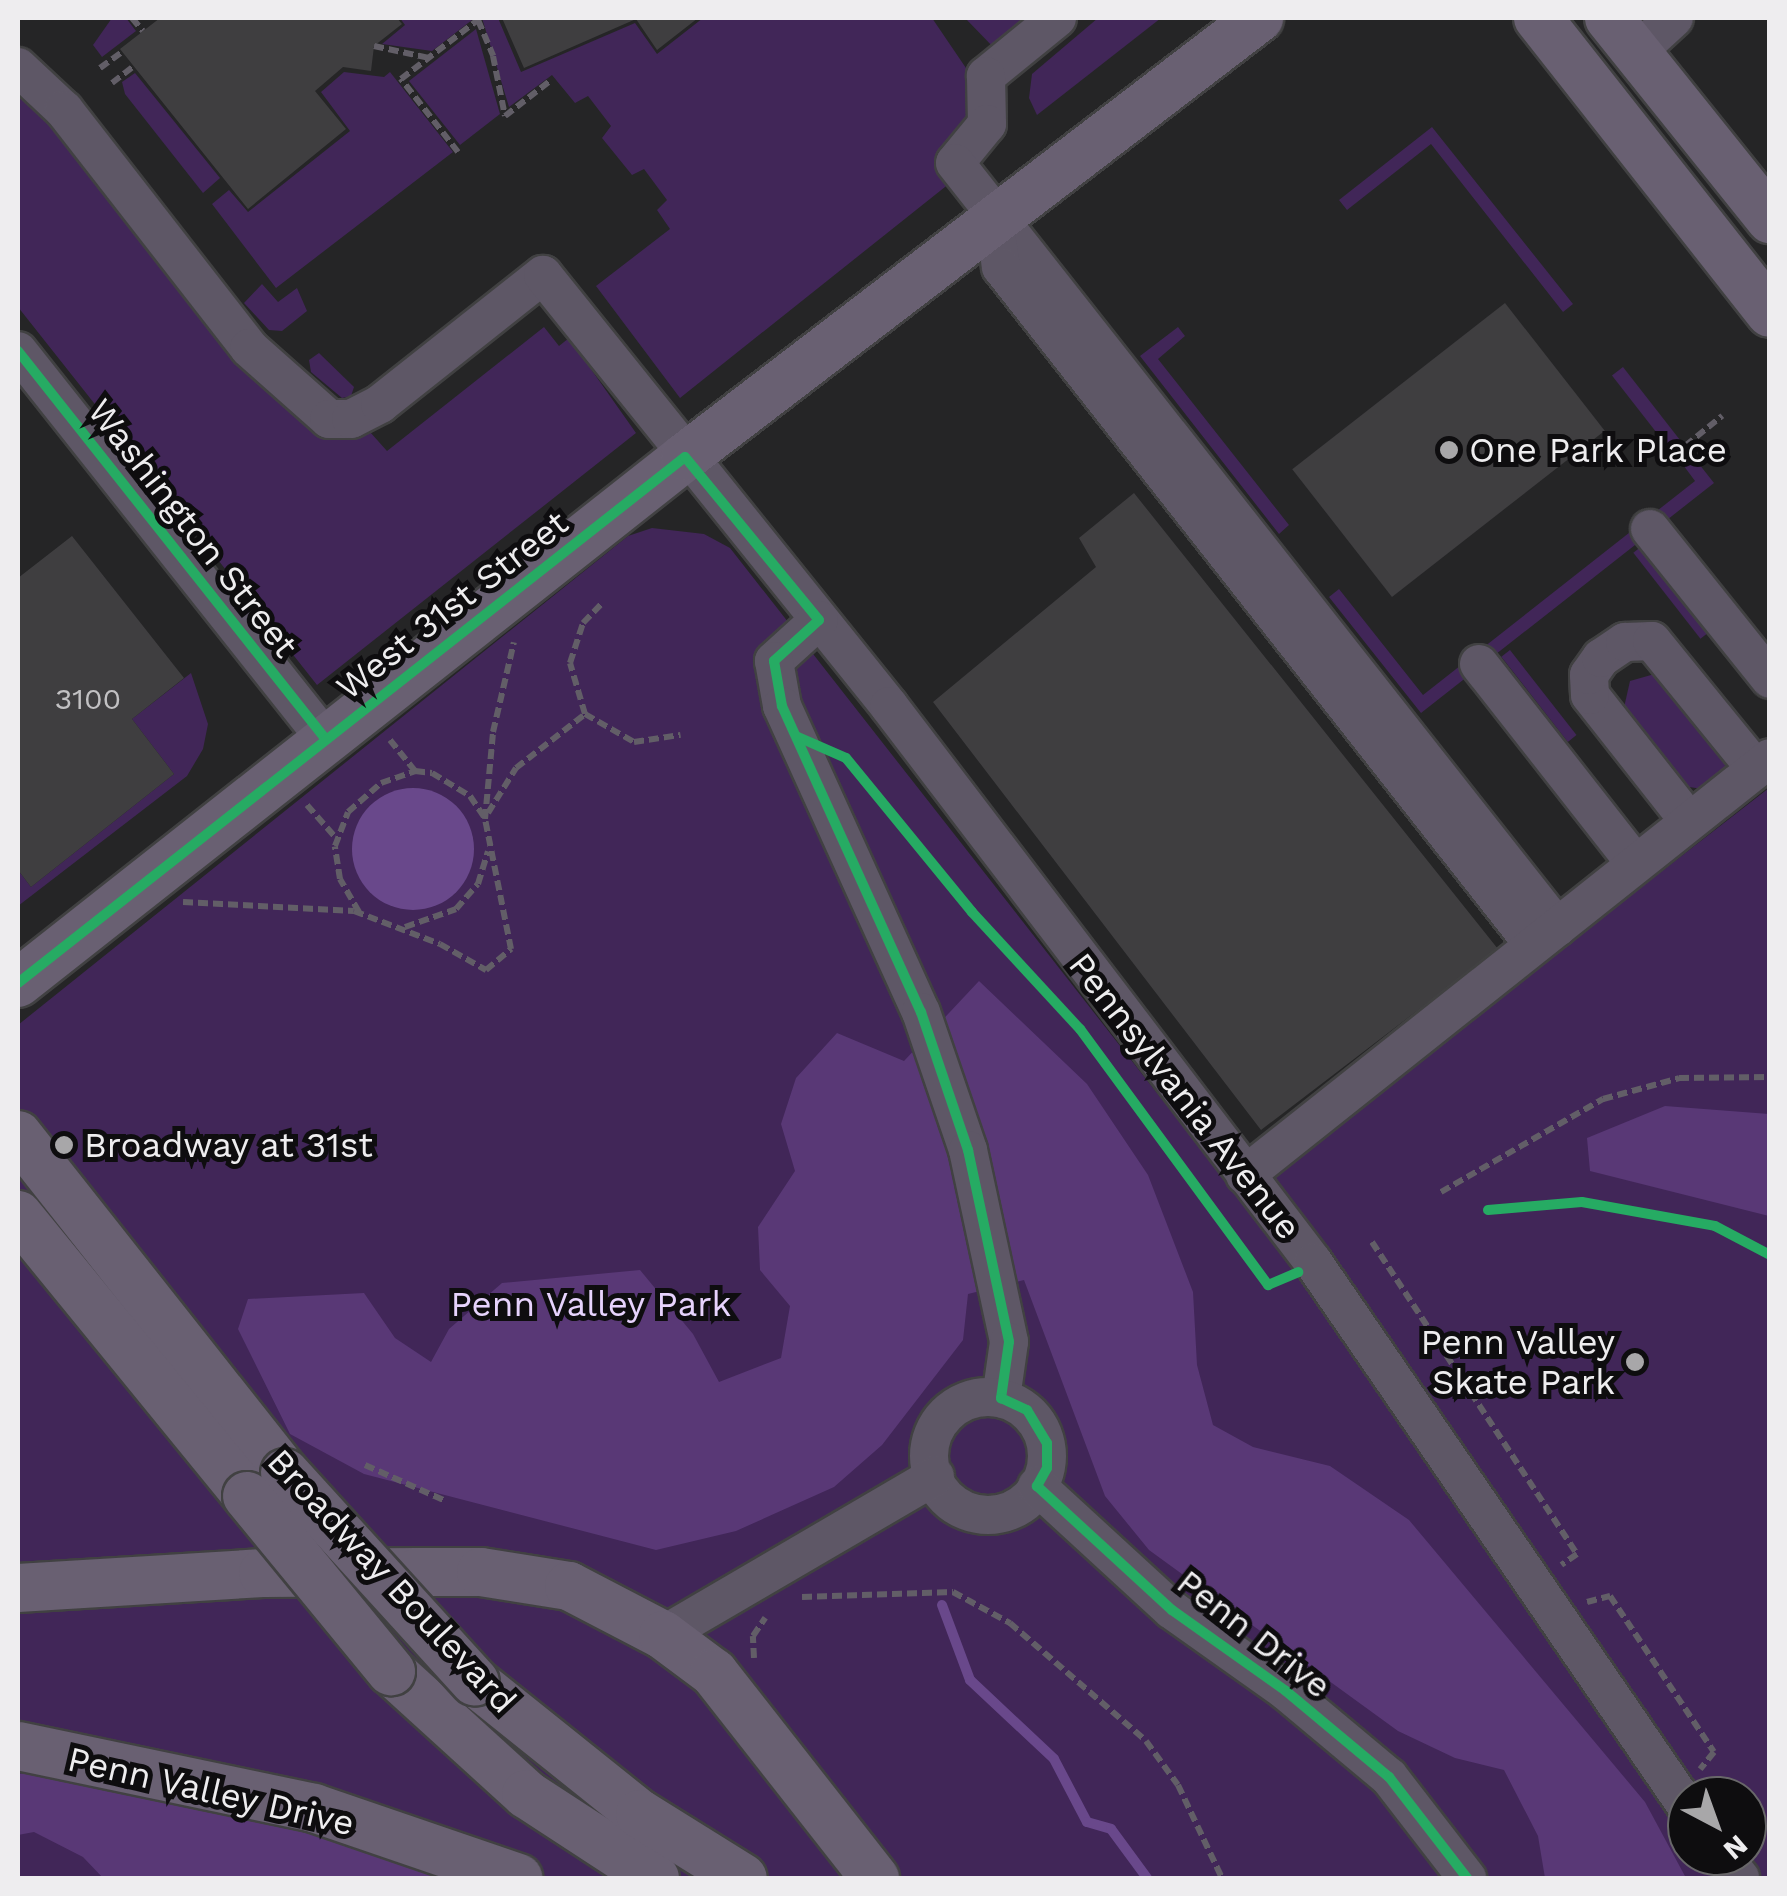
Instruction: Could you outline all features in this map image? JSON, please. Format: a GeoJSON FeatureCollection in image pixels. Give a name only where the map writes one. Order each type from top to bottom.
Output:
{"type":"FeatureCollection","features":[{"type":"Feature","properties":{"kind":"main road"},"geometry":{"type":"LineString","coordinates":[[1208,56],[1237,18]]}},
{"type":"Feature","properties":{"kind":"main road","name":"West 31st Street"},"geometry":{"type":"LineString","coordinates":[[18,983],[685,457],[1259,18]]}},
{"type":"Feature","properties":{"kind":"main road"},"geometry":{"type":"LineString","coordinates":[[1538,18],[1770,312]]}},
{"type":"Feature","properties":{"kind":"main road"},"geometry":{"type":"LineString","coordinates":[[1623,34],[1770,219]]}},
{"type":"Feature","properties":{"kind":"main road","name":"Broadway Boulevard"},"geometry":{"type":"LineString","coordinates":[[18,1135],[248,1418],[266,1485],[391,1670],[526,1794],[655,1878]]}},
{"type":"Feature","properties":{"kind":"main road","name":"Broadway Boulevard"},"geometry":{"type":"LineString","coordinates":[[18,1214],[266,1485],[475,1682],[640,1814],[743,1878]]}},
{"type":"Feature","properties":{"kind":"main road"},"geometry":{"type":"LineString","coordinates":[[18,1588],[263,1573],[481,1572],[569,1586],[663,1635],[714,1673],[875,1878]]}},
{"type":"Feature","properties":{"kind":"main road","name":"Penn Valley Drive"},"geometry":{"type":"LineString","coordinates":[[18,1746],[314,1808],[518,1878]]}},
{"type":"Feature","properties":{"kind":"street"},"geometry":{"type":"LineString","coordinates":[[1057,18],[986,76],[987,124],[954,163],[994,220],[1034,261],[1546,936]]}},
{"type":"Feature","properties":{"kind":"street"},"geometry":{"type":"LineString","coordinates":[[1623,34],[1674,18]]}},
{"type":"Feature","properties":{"kind":"street","name":"Pennsylvania Avenue"},"geometry":{"type":"LineString","coordinates":[[18,67],[64,110],[249,348],[329,419],[351,419],[380,404],[544,274],[685,457],[819,620],[1324,1278],[1683,1776]]}},
{"type":"Feature","properties":{"kind":"street","name":"Washington Street"},"geometry":{"type":"LineString","coordinates":[[18,351],[325,739]]}},
{"type":"Feature","properties":{"kind":"street"},"geometry":{"type":"LineString","coordinates":[[1650,529],[1770,679]]}},
{"type":"Feature","properties":{"kind":"street"},"geometry":{"type":"LineString","coordinates":[[819,620],[774,661],[782,706],[921,1012],[968,1150],[1009,1342],[1001,1398]]}},
{"type":"Feature","properties":{"kind":"street"},"geometry":{"type":"LineString","coordinates":[[1245,1174],[1546,936],[1763,763],[1652,641],[1625,642],[1602,658],[1590,675],[1590,695],[1690,821]]}},
{"type":"Feature","properties":{"kind":"street"},"geometry":{"type":"LineString","coordinates":[[1480,664],[1636,864]]}},
{"type":"Feature","properties":{"kind":"street"},"geometry":{"type":"LineString","coordinates":[[1001,1398],[1039,1424],[1047,1468],[1020,1506],[976,1514],[941,1492],[931,1440],[942,1419],[959,1404],[1001,1398]]}},
{"type":"Feature","properties":{"kind":"street"},"geometry":{"type":"LineString","coordinates":[[663,1635],[935,1476]]}},
{"type":"Feature","properties":{"kind":"street","name":"Penn Drive"},"geometry":{"type":"LineString","coordinates":[[1037,1486],[1172,1610],[1286,1691],[1389,1777],[1466,1878]]}},
{"type":"Feature","properties":{"kind":"path"},"geometry":{"type":"LineString","coordinates":[[132,18],[143,31]]}},
{"type":"Feature","properties":{"kind":"path"},"geometry":{"type":"LineString","coordinates":[[458,152],[401,79],[477,19],[505,116],[551,80]]}},
{"type":"Feature","properties":{"kind":"path"},"geometry":{"type":"LineString","coordinates":[[374,46],[429,58]]}},
{"type":"Feature","properties":{"kind":"path"},"geometry":{"type":"LineString","coordinates":[[100,68],[122,52]]}},
{"type":"Feature","properties":{"kind":"path"},"geometry":{"type":"LineString","coordinates":[[112,83],[134,66]]}},
{"type":"Feature","properties":{"kind":"path"},"geometry":{"type":"LineString","coordinates":[[1685,446],[1722,416]]}},
{"type":"Feature","properties":{"kind":"path"},"geometry":{"type":"LineString","coordinates":[[603,602],[583,623],[570,663],[585,714],[634,742],[680,736]]}},
{"type":"Feature","properties":{"kind":"path"},"geometry":{"type":"LineString","coordinates":[[183,902],[252,902],[360,914],[402,927],[486,970],[511,949],[488,850],[486,818],[493,732],[515,641]]}},
{"type":"Feature","properties":{"kind":"path"},"geometry":{"type":"LineString","coordinates":[[486,818],[516,768],[585,714]]}},
{"type":"Feature","properties":{"kind":"path"},"geometry":{"type":"LineString","coordinates":[[390,740],[415,771],[458,786],[486,818]]}},
{"type":"Feature","properties":{"kind":"path"},"geometry":{"type":"LineString","coordinates":[[360,914],[335,863],[337,839],[363,797],[415,771]]}},
{"type":"Feature","properties":{"kind":"path"},"geometry":{"type":"LineString","coordinates":[[308,805],[337,839]]}},
{"type":"Feature","properties":{"kind":"path"},"geometry":{"type":"LineString","coordinates":[[402,927],[456,908],[478,884],[488,850]]}},
{"type":"Feature","properties":{"kind":"path"},"geometry":{"type":"LineString","coordinates":[[1442,1192],[1603,1099],[1679,1078],[1770,1078]]}},
{"type":"Feature","properties":{"kind":"path"},"geometry":{"type":"LineString","coordinates":[[1372,1242],[1577,1554],[1561,1564],[1562,1572]]}},
{"type":"Feature","properties":{"kind":"path"},"geometry":{"type":"LineString","coordinates":[[365,1465],[446,1501]]}},
{"type":"Feature","properties":{"kind":"path"},"geometry":{"type":"LineString","coordinates":[[1574,1586],[1585,1602],[1606,1594],[1714,1752],[1699,1776]]}},
{"type":"Feature","properties":{"kind":"path"},"geometry":{"type":"LineString","coordinates":[[794,1601],[807,1595],[953,1592],[1010,1623],[1146,1741],[1194,1814],[1222,1878]]}},
{"type":"Feature","properties":{"kind":"path"},"geometry":{"type":"LineString","coordinates":[[754,1658],[753,1636],[772,1613]]}},
{"type":"Feature","properties":{"kind":"green space"},"geometry":{"type":"Polygon","coordinates":[[[112,18],[126,18],[136,31],[102,57],[93,45],[112,18]]]}},
{"type":"Feature","properties":{"kind":"green space"},"geometry":{"type":"Polygon","coordinates":[[[400,18],[472,20],[432,51],[382,44],[405,25],[400,18]]]}},
{"type":"Feature","properties":{"kind":"green space"},"geometry":{"type":"Polygon","coordinates":[[[482,18],[498,18],[521,72],[635,23],[657,54],[703,18],[932,18],[968,71],[974,112],[950,183],[680,398],[596,286],[670,229],[657,210],[667,200],[644,169],[632,175],[602,138],[611,126],[588,96],[575,103],[552,75],[509,107],[482,18]]]}},
{"type":"Feature","properties":{"kind":"green space"},"geometry":{"type":"Polygon","coordinates":[[[965,18],[1040,18],[996,50],[965,18]]]}},
{"type":"Feature","properties":{"kind":"green space"},"geometry":{"type":"Polygon","coordinates":[[[1098,18],[1161,18],[1037,115],[1029,98],[1032,74],[1098,18]]]}},
{"type":"Feature","properties":{"kind":"green space"},"geometry":{"type":"Polygon","coordinates":[[[476,29],[500,114],[460,145],[409,81],[476,29]]]}},
{"type":"Feature","properties":{"kind":"green space"},"geometry":{"type":"Polygon","coordinates":[[[344,72],[384,77],[390,72],[453,152],[276,288],[212,204],[229,190],[248,212],[350,131],[321,92],[344,72]]]}},
{"type":"Feature","properties":{"kind":"green space"},"geometry":{"type":"Polygon","coordinates":[[[135,73],[220,178],[203,193],[125,94],[122,82],[135,73]]]}},
{"type":"Feature","properties":{"kind":"green space"},"geometry":{"type":"Polygon","coordinates":[[[18,83],[355,436],[370,432],[387,451],[544,327],[559,346],[569,338],[636,433],[317,685],[18,307],[18,83]]]}},
{"type":"Feature","properties":{"kind":"green space"},"geometry":{"type":"Polygon","coordinates":[[[1432,127],[1573,304],[1563,312],[1431,144],[1347,210],[1339,200],[1432,127]]]}},
{"type":"Feature","properties":{"kind":"green space"},"geometry":{"type":"Polygon","coordinates":[[[262,284],[278,302],[297,288],[307,311],[282,331],[269,330],[244,303],[262,284]]]}},
{"type":"Feature","properties":{"kind":"green space"},"geometry":{"type":"Polygon","coordinates":[[[1178,327],[1185,336],[1158,359],[1289,525],[1279,534],[1140,356],[1178,327]]]}},
{"type":"Feature","properties":{"kind":"green space"},"geometry":{"type":"Polygon","coordinates":[[[319,353],[354,387],[351,396],[342,398],[311,372],[309,360],[319,353]]]}},
{"type":"Feature","properties":{"kind":"green space"},"geometry":{"type":"Polygon","coordinates":[[[1623,367],[1683,443],[1672,452],[1612,376],[1623,367]]]}},
{"type":"Feature","properties":{"kind":"green space"},"geometry":{"type":"Polygon","coordinates":[[[1688,450],[1714,483],[1421,713],[1329,597],[1339,589],[1423,695],[1695,481],[1678,458],[1688,450]]]}},
{"type":"Feature","properties":{"kind":"green space","name":"Penn Valley Park"},"geometry":{"type":"Polygon","coordinates":[[[652,528],[704,534],[730,548],[1240,1199],[1769,788],[1769,1878],[18,1878],[18,1025],[628,536],[652,528]]]}},
{"type":"Feature","properties":{"kind":"green space"},"geometry":{"type":"Polygon","coordinates":[[[1642,546],[1709,632],[1700,639],[1633,553],[1642,546]]]}},
{"type":"Feature","properties":{"kind":"green space"},"geometry":{"type":"Polygon","coordinates":[[[1510,650],[1576,735],[1568,742],[1501,657],[1510,650]]]}},
{"type":"Feature","properties":{"kind":"green space"},"geometry":{"type":"Polygon","coordinates":[[[191,673],[208,724],[203,749],[187,776],[18,906],[18,870],[31,887],[174,774],[132,719],[191,673]]]}},
{"type":"Feature","properties":{"kind":"green space"},"geometry":{"type":"Polygon","coordinates":[[[1658,673],[1726,756],[1725,767],[1702,789],[1683,786],[1623,712],[1630,681],[1658,673]]]}},
{"type":"Feature","properties":{"kind":"green space"},"geometry":{"type":"Polygon","coordinates":[[[979,981],[1087,1084],[1148,1175],[1193,1292],[1197,1365],[1213,1425],[1253,1447],[1330,1466],[1409,1520],[1645,1802],[1667,1843],[1667,1876],[1686,1878],[1545,1878],[1538,1836],[1504,1770],[1455,1758],[1398,1731],[1149,1550],[1105,1496],[1024,1280],[968,1294],[963,1340],[882,1445],[834,1487],[736,1531],[656,1550],[364,1474],[290,1434],[238,1329],[248,1299],[364,1293],[395,1338],[431,1362],[449,1329],[502,1283],[640,1270],[693,1334],[719,1382],[781,1358],[790,1306],[760,1270],[758,1227],[795,1171],[781,1124],[796,1078],[837,1033],[904,1061],[979,981]]]}},
{"type":"Feature","properties":{"kind":"green space"},"geometry":{"type":"Polygon","coordinates":[[[1665,1106],[1769,1114],[1769,1216],[1590,1171],[1587,1138],[1665,1106]]]}},
{"type":"Feature","properties":{"kind":"green space"},"geometry":{"type":"Polygon","coordinates":[[[30,1773],[313,1829],[446,1878],[103,1878],[83,1857],[34,1832],[18,1835],[18,1774],[30,1773]]]}},
{"type":"Feature","properties":{"kind":"shaded area"},"geometry":{"type":"Polygon","coordinates":[[[413,788],[436,793],[456,806],[469,826],[474,849],[469,872],[456,892],[436,905],[413,910],[390,905],[370,892],[357,872],[352,849],[357,826],[370,806],[390,793],[413,788]]]}},
{"type":"Feature","properties":{"kind":"building"},"geometry":{"type":"Polygon","coordinates":[[[160,18],[397,18],[402,24],[374,46],[371,71],[343,67],[315,91],[346,129],[248,209],[120,49],[160,18]]]}},
{"type":"Feature","properties":{"kind":"building"},"geometry":{"type":"Polygon","coordinates":[[[502,18],[698,18],[657,50],[636,19],[524,68],[502,18]]]}},
{"type":"Feature","properties":{"kind":"building","name":"One Park Place"},"geometry":{"type":"Polygon","coordinates":[[[1505,303],[1605,431],[1392,597],[1292,469],[1505,303]]]}},
{"type":"Feature","properties":{"kind":"building"},"geometry":{"type":"Polygon","coordinates":[[[1134,493],[1498,949],[1261,1130],[933,702],[1096,567],[1079,538],[1134,493]]]}},
{"type":"Feature","properties":{"kind":"building"},"geometry":{"type":"Polygon","coordinates":[[[72,536],[184,678],[132,719],[174,774],[31,887],[18,870],[18,578],[72,536]]]}},
{"type":"Feature","properties":{"kind":"waterway"},"geometry":{"type":"LineString","coordinates":[[942,1605],[970,1680],[1054,1759],[1087,1822],[1111,1829],[1147,1878]]}},
{"type":"Feature","properties":{"kind":"cycle path"},"geometry":{"type":"LineString","coordinates":[[18,351],[325,739]]}},
{"type":"Feature","properties":{"kind":"cycle path"},"geometry":{"type":"LineString","coordinates":[[18,983],[685,457],[819,620],[774,661],[782,706],[921,1012],[968,1150],[1009,1342],[1001,1398],[1027,1410],[1047,1443],[1047,1468],[1037,1486],[1172,1610],[1286,1691],[1389,1777],[1467,1878]]}},
{"type":"Feature","properties":{"kind":"cycle path"},"geometry":{"type":"LineString","coordinates":[[798,737],[846,758],[972,912],[1080,1029],[1268,1285],[1298,1272]]}},
{"type":"Feature","properties":{"kind":"cycle path"},"geometry":{"type":"LineString","coordinates":[[1488,1210],[1582,1202],[1715,1226],[1770,1255]]}},
{"type":"Feature","properties":{"kind":"place","name":"One Park Place"},"geometry":{"type":"Point","coordinates":[1449,450]}},
{"type":"Feature","properties":{"kind":"place","name":"Broadway at 31st"},"geometry":{"type":"Point","coordinates":[64,1145]}},
{"type":"Feature","properties":{"kind":"place","name":"Penn Valley Skate Park"},"geometry":{"type":"Point","coordinates":[1635,1362]}}]}
